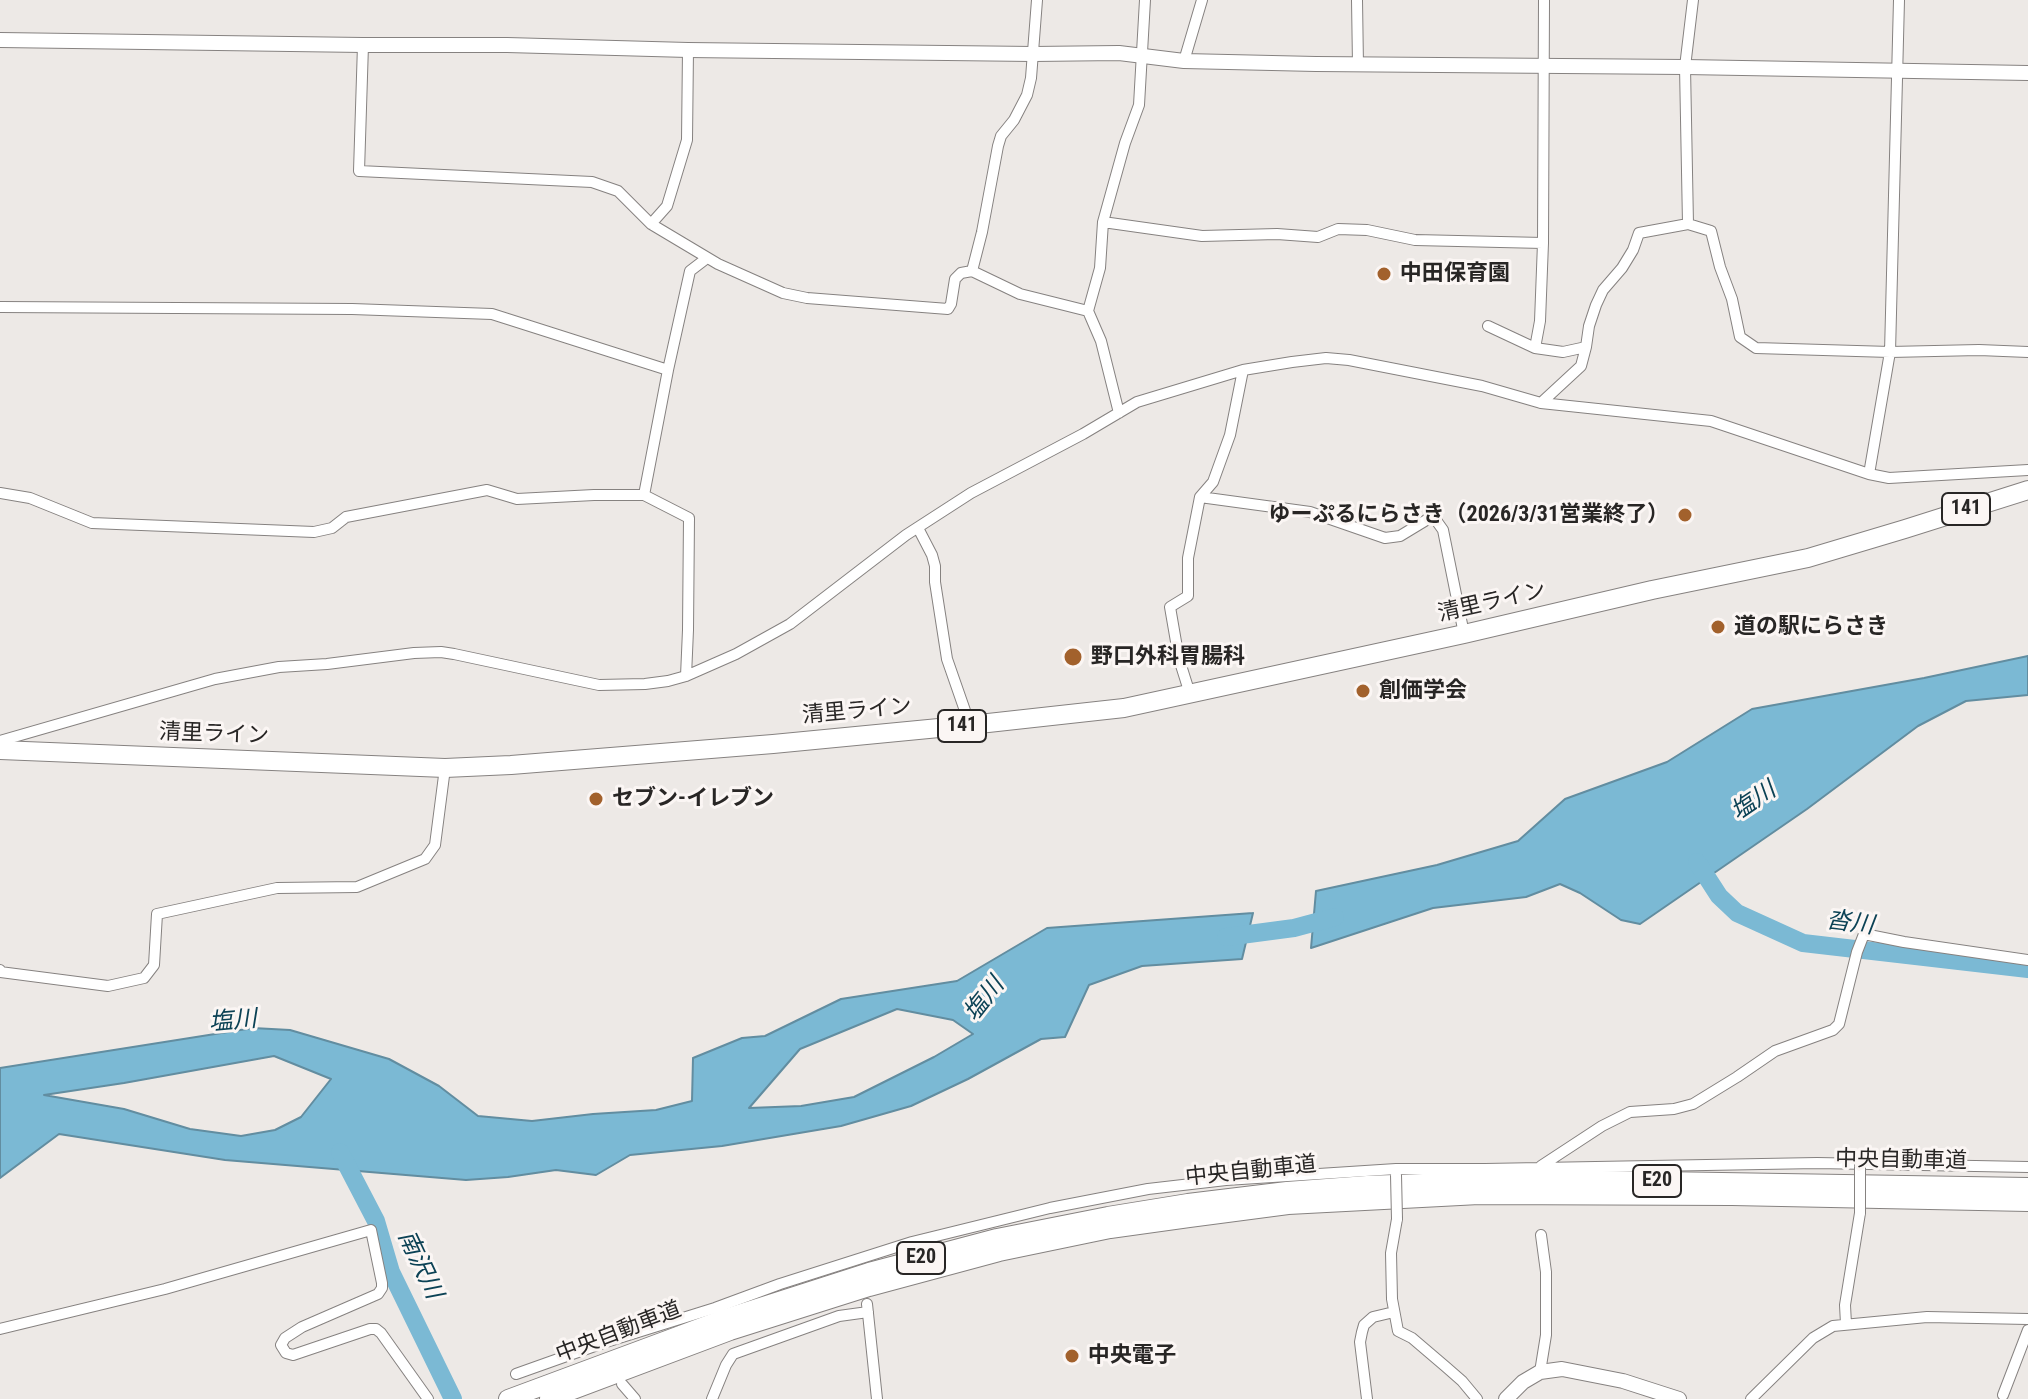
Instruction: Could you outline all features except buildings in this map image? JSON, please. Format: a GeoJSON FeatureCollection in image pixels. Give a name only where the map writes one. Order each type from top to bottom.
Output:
{"type":"FeatureCollection","features":[{"type":"Feature","properties":{"kind":"highway","name":"清里ライン"},"geometry":{"type":"LineString","coordinates":[[0,750],[445,768],[757,745],[1124,708],[1808,558],[2028,490]]}},
{"type":"Feature","properties":{"kind":"highway","name":"中央自動車道"},"geometry":{"type":"LineString","coordinates":[[549,1399],[572,1384],[726,1318],[869,1272],[997,1238],[1188,1203],[1287,1191],[1479,1181],[2028,1187]]}},
{"type":"Feature","properties":{"kind":"highway","name":"中央自動車道"},"geometry":{"type":"LineString","coordinates":[[508,1399],[572,1384],[869,1287],[999,1252],[1110,1229],[1288,1205],[1479,1195],[2028,1202]]}},
{"type":"Feature","properties":{"kind":"street"},"geometry":{"type":"LineString","coordinates":[[972,271],[1001,136],[1014,120],[1027,95],[1037,0]]}},
{"type":"Feature","properties":{"kind":"street"},"geometry":{"type":"LineString","coordinates":[[1119,413],[1101,341],[1088,311],[1100,268],[1103,222],[1139,105],[1145,0]]}},
{"type":"Feature","properties":{"kind":"street"},"geometry":{"type":"LineString","coordinates":[[1184,61],[1202,0]]}},
{"type":"Feature","properties":{"kind":"street"},"geometry":{"type":"LineString","coordinates":[[1357,0],[1358,65]]}},
{"type":"Feature","properties":{"kind":"street"},"geometry":{"type":"LineString","coordinates":[[1535,348],[1540,321],[1543,243],[1544,0]]}},
{"type":"Feature","properties":{"kind":"street"},"geometry":{"type":"LineString","coordinates":[[1688,224],[1685,67],[1693,0]]}},
{"type":"Feature","properties":{"kind":"street"},"geometry":{"type":"LineString","coordinates":[[1869,474],[1890,352],[1899,0]]}},
{"type":"Feature","properties":{"kind":"street"},"geometry":{"type":"LineString","coordinates":[[0,40],[1119,53],[1184,61],[1358,65],[2028,73]]}},
{"type":"Feature","properties":{"kind":"street"},"geometry":{"type":"LineString","coordinates":[[363,45],[359,171],[592,182],[618,191],[651,224],[707,258],[783,293],[807,298],[948,309],[955,279],[961,273],[972,271],[1020,294],[1088,311]]}},
{"type":"Feature","properties":{"kind":"street"},"geometry":{"type":"LineString","coordinates":[[651,224],[667,206],[687,140],[688,50]]}},
{"type":"Feature","properties":{"kind":"street"},"geometry":{"type":"LineString","coordinates":[[1103,222],[1202,236],[1277,234],[1318,237],[1338,229],[1367,230],[1415,240],[1543,243]]}},
{"type":"Feature","properties":{"kind":"street"},"geometry":{"type":"LineString","coordinates":[[1541,403],[1581,366],[1589,326],[1603,290],[1622,268],[1639,233],[1688,224],[1711,231],[1740,337],[1756,348],[2028,352]]}},
{"type":"Feature","properties":{"kind":"street"},"geometry":{"type":"LineString","coordinates":[[644,495],[690,271],[707,258]]}},
{"type":"Feature","properties":{"kind":"street"},"geometry":{"type":"LineString","coordinates":[[0,307],[352,309],[492,314],[668,370]]}},
{"type":"Feature","properties":{"kind":"street"},"geometry":{"type":"LineString","coordinates":[[1488,326],[1535,348],[1563,352],[1586,347]]}},
{"type":"Feature","properties":{"kind":"street"},"geometry":{"type":"LineString","coordinates":[[0,741],[215,679],[279,667],[414,653],[454,654],[599,685],[645,684],[686,676],[736,654],[790,624],[918,528],[971,493],[1137,402],[1243,370],[1326,358],[1482,386],[1541,403],[1711,421],[1869,474],[1897,479],[2028,470]]}},
{"type":"Feature","properties":{"kind":"street"},"geometry":{"type":"LineString","coordinates":[[1190,694],[1179,659],[1170,607],[1188,596],[1188,558],[1200,497],[1213,482],[1230,435],[1243,370]]}},
{"type":"Feature","properties":{"kind":"street"},"geometry":{"type":"LineString","coordinates":[[0,493],[30,498],[92,523],[314,532],[332,528],[346,517],[487,490],[517,499],[644,495],[689,518],[686,676]]}},
{"type":"Feature","properties":{"kind":"street"},"geometry":{"type":"LineString","coordinates":[[1200,497],[1310,512],[1385,538],[1400,536],[1433,516],[1443,530],[1464,634]]}},
{"type":"Feature","properties":{"kind":"street"},"geometry":{"type":"LineString","coordinates":[[918,528],[935,566],[947,659],[970,725]]}},
{"type":"Feature","properties":{"kind":"street"},"geometry":{"type":"LineString","coordinates":[[0,970],[108,986],[144,978],[154,965],[157,914],[277,888],[357,887],[425,859],[435,845],[445,768]]}},
{"type":"Feature","properties":{"kind":"street"},"geometry":{"type":"LineString","coordinates":[[1539,1168],[1602,1126],[1630,1112],[1674,1109],[1693,1104],[1775,1051],[1833,1030],[1839,1024],[1864,934],[2028,960]]}},
{"type":"Feature","properties":{"kind":"street"},"geometry":{"type":"LineString","coordinates":[[1846,1324],[1845,1305],[1860,1213],[1860,1163]]}},
{"type":"Feature","properties":{"kind":"street"},"geometry":{"type":"LineString","coordinates":[[516,1374],[912,1242],[1148,1189],[1226,1180],[1539,1168],[1860,1163],[2028,1167]]}},
{"type":"Feature","properties":{"kind":"street"},"geometry":{"type":"LineString","coordinates":[[1396,1172],[1397,1219],[1391,1253],[1392,1299],[1398,1331],[1412,1338],[1446,1367],[1477,1399]]}},
{"type":"Feature","properties":{"kind":"street"},"geometry":{"type":"LineString","coordinates":[[0,1329],[165,1289],[371,1230],[382,1283],[378,1294],[302,1327],[285,1338],[281,1345],[286,1353],[293,1355],[376,1329],[428,1399]]}},
{"type":"Feature","properties":{"kind":"street"},"geometry":{"type":"LineString","coordinates":[[1540,1372],[1546,1335],[1546,1272],[1541,1235]]}},
{"type":"Feature","properties":{"kind":"street"},"geometry":{"type":"LineString","coordinates":[[712,1399],[733,1354],[867,1308],[877,1399]]}},
{"type":"Feature","properties":{"kind":"street"},"geometry":{"type":"LineString","coordinates":[[1367,1399],[1360,1342],[1364,1325],[1373,1317],[1394,1312]]}},
{"type":"Feature","properties":{"kind":"street"},"geometry":{"type":"LineString","coordinates":[[1751,1399],[1813,1338],[1833,1326],[1927,1317],[2028,1319]]}},
{"type":"Feature","properties":{"kind":"street"},"geometry":{"type":"LineString","coordinates":[[2003,1395],[2028,1330]]}},
{"type":"Feature","properties":{"kind":"street"},"geometry":{"type":"LineString","coordinates":[[1506,1399],[1523,1382],[1540,1372],[1562,1369],[1623,1381],[1679,1399]]}},
{"type":"Feature","properties":{"kind":"street"},"geometry":{"type":"LineString","coordinates":[[622,1384],[635,1399]]}},
{"type":"Feature","properties":{"kind":"water"},"geometry":{"type":"Polygon","coordinates":[[[2028,656],[2028,695],[1966,701],[1918,726],[1807,809],[1640,924],[1621,920],[1580,893],[1560,884],[1526,897],[1433,908],[1311,948],[1316,891],[1437,865],[1518,841],[1565,799],[1667,762],[1752,709],[2028,656]]]}},
{"type":"Feature","properties":{"kind":"water"},"geometry":{"type":"Polygon","coordinates":[[[1253,913],[1242,959],[1142,966],[1089,985],[1065,1037],[1041,1039],[911,1106],[841,1126],[722,1146],[630,1155],[596,1175],[556,1170],[466,1180],[225,1160],[59,1134],[0,1178],[0,1068],[253,1028],[290,1030],[389,1059],[439,1086],[478,1116],[532,1121],[656,1110],[692,1101],[693,1058],[742,1038],[765,1036],[841,999],[957,981],[1047,928],[1253,913]],[[897,1009],[800,1049],[749,1108],[801,1106],[854,1097],[973,1034],[953,1020],[897,1009]],[[274,1056],[44,1095],[124,1109],[190,1129],[241,1136],[275,1130],[301,1117],[331,1079],[274,1056]]]}},
{"type":"Feature","properties":{"kind":"waterway","name":"沓川"},"geometry":{"type":"LineString","coordinates":[[1697,862],[1719,896],[1737,913],[1803,943],[2028,969]]}},
{"type":"Feature","properties":{"kind":"waterway","name":"塩川"},"geometry":{"type":"LineString","coordinates":[[1226,937],[1294,928],[1335,917]]}},
{"type":"Feature","properties":{"kind":"waterway","name":"南沢川"},"geometry":{"type":"LineString","coordinates":[[340,1152],[376,1221],[391,1272],[453,1399]]}},
{"type":"Feature","properties":{"kind":"place","name":"中田保育園"},"geometry":{"type":"Point","coordinates":[1384,274]}},
{"type":"Feature","properties":{"kind":"place","name":"ゆーぷるにらさき（2026/3/31営業終了）"},"geometry":{"type":"Point","coordinates":[1685,515]}},
{"type":"Feature","properties":{"kind":"place","name":"道の駅にらさき"},"geometry":{"type":"Point","coordinates":[1718,627]}},
{"type":"Feature","properties":{"kind":"place","name":"野口外科胃腸科"},"geometry":{"type":"Point","coordinates":[1073,657]}},
{"type":"Feature","properties":{"kind":"place","name":"創価学会"},"geometry":{"type":"Point","coordinates":[1363,691]}},
{"type":"Feature","properties":{"kind":"place","name":"セブン-イレブン"},"geometry":{"type":"Point","coordinates":[596,799]}},
{"type":"Feature","properties":{"kind":"place","name":"中央電子"},"geometry":{"type":"Point","coordinates":[1072,1356]}}]}
